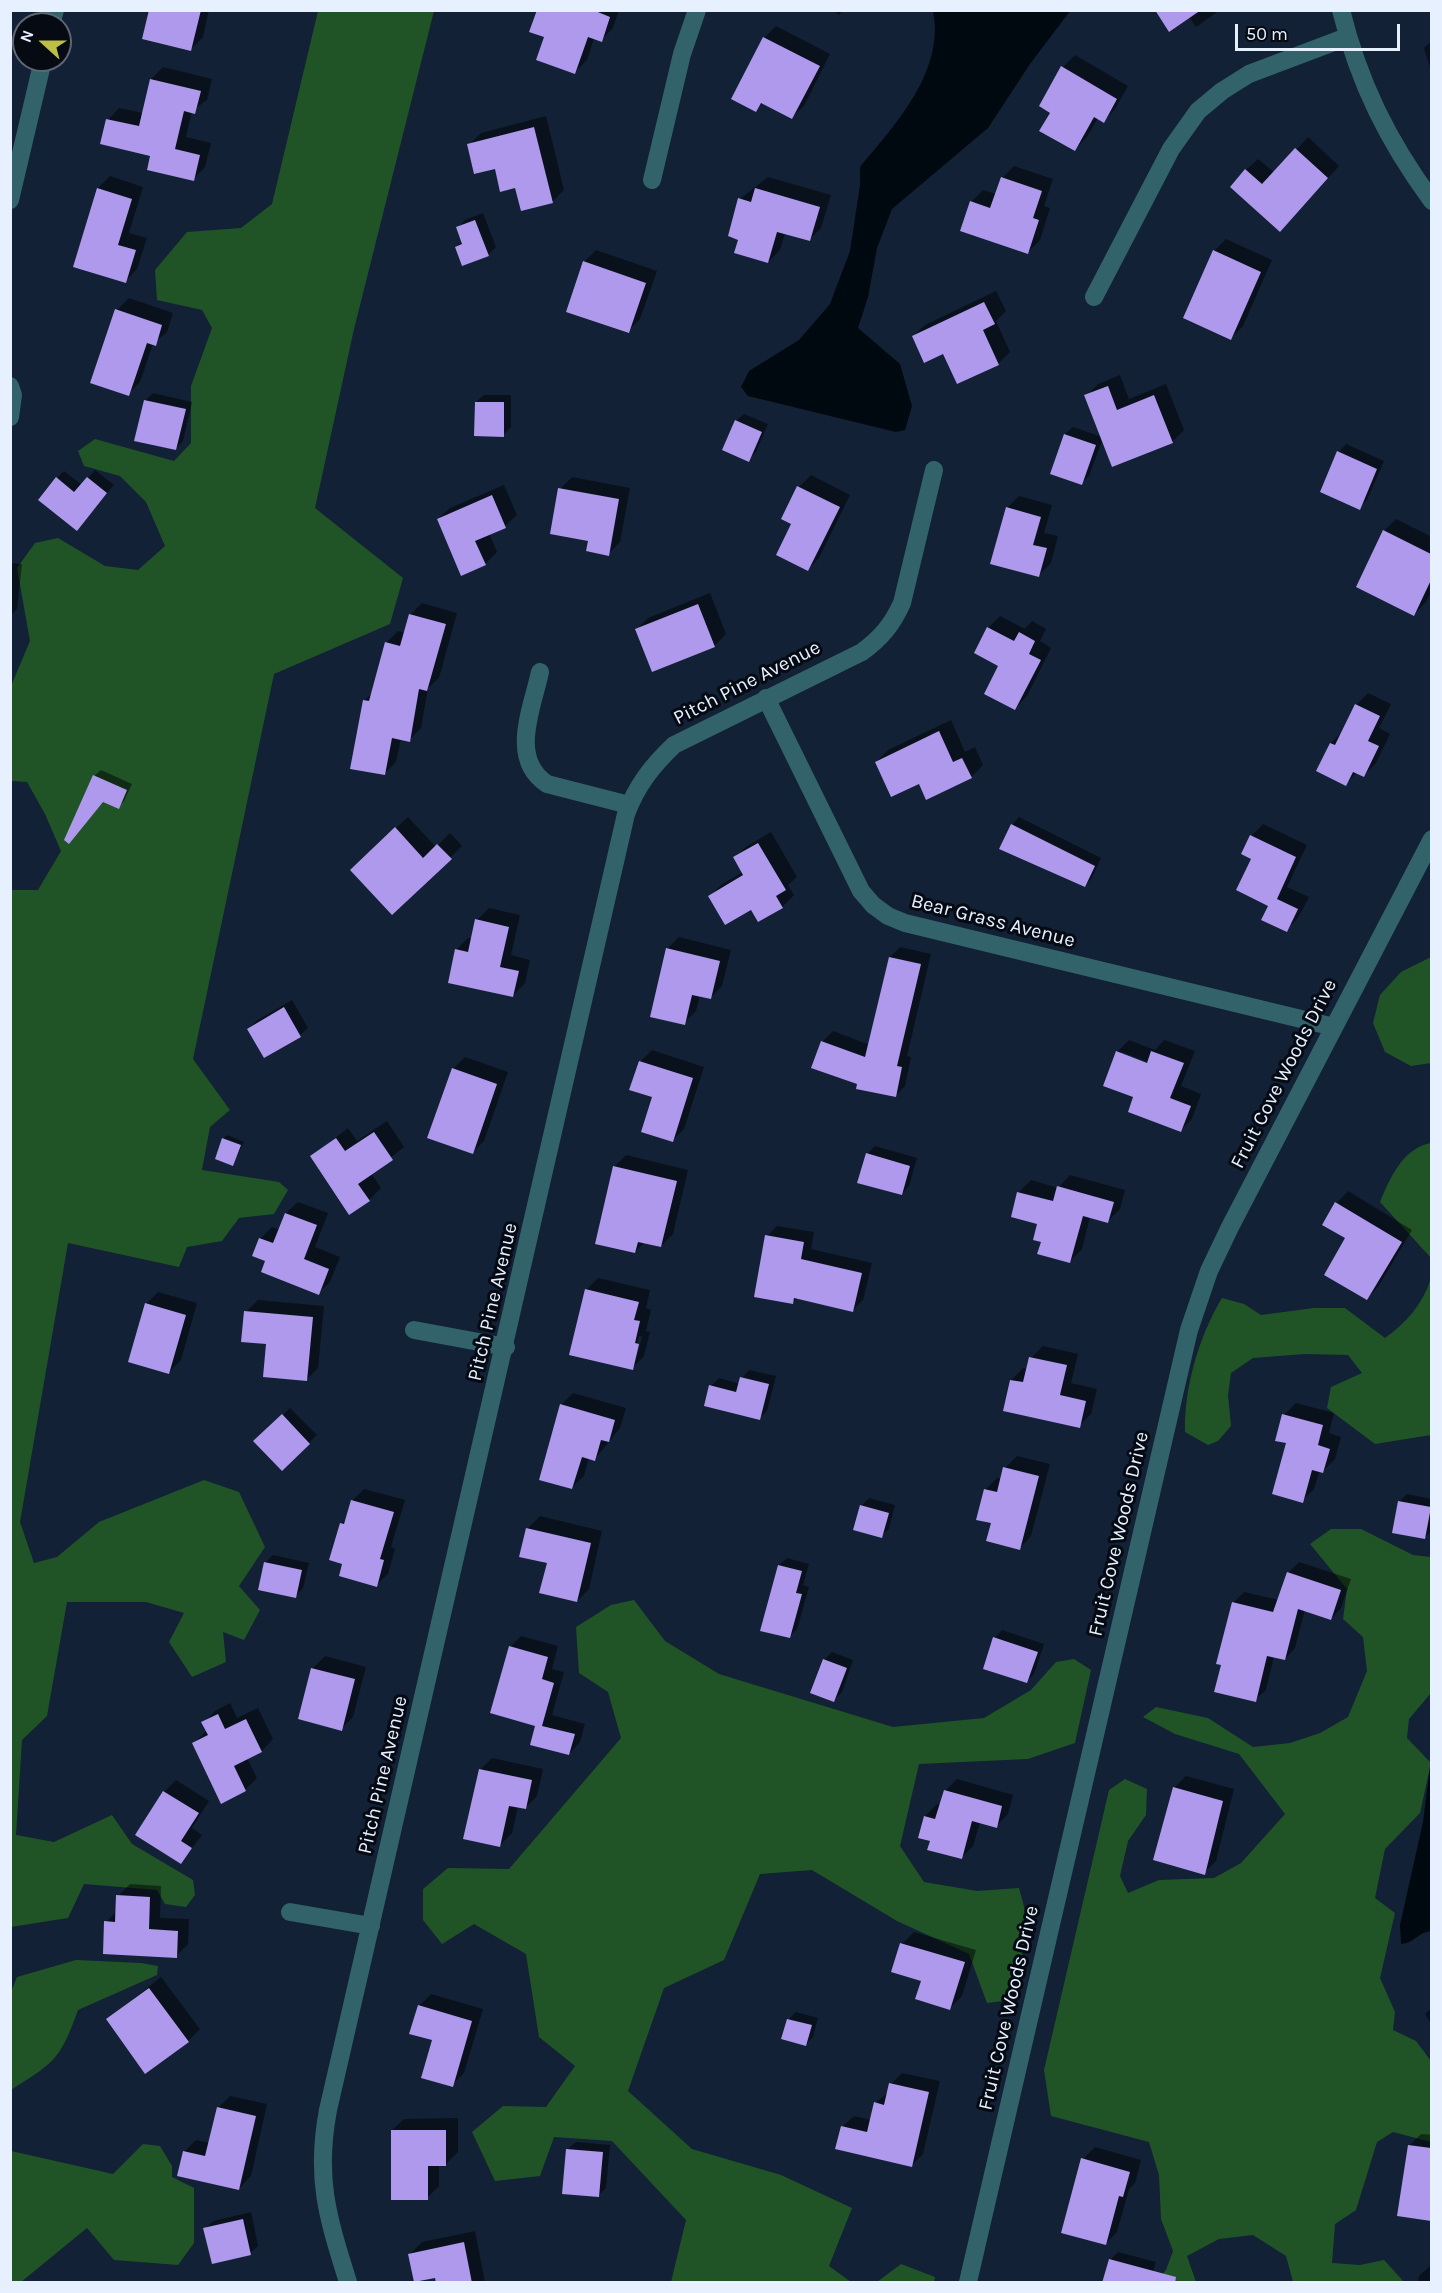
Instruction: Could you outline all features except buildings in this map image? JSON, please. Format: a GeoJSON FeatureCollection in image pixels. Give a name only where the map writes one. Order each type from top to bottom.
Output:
{"type":"FeatureCollection","features":[{"type":"Feature","properties":{"kind":"street"},"geometry":{"type":"LineString","coordinates":[[652,180],[682,54],[697,10]]}},
{"type":"Feature","properties":{"kind":"street"},"geometry":{"type":"LineString","coordinates":[[1341,10],[1347,37],[1376,114],[1408,169],[1431,201]]}},
{"type":"Feature","properties":{"kind":"street"},"geometry":{"type":"LineString","coordinates":[[1094,297],[1171,149],[1198,111],[1222,91],[1249,74],[1347,37]]}},
{"type":"Feature","properties":{"kind":"street"},"geometry":{"type":"LineString","coordinates":[[10,200],[40,72]]}},
{"type":"Feature","properties":{"kind":"street"},"geometry":{"type":"LineString","coordinates":[[10,386],[13,396],[10,417]]}},
{"type":"Feature","properties":{"kind":"street","name":"Pitch Pine Avenue"},"geometry":{"type":"LineString","coordinates":[[348,2283],[327,2216],[321,2163],[328,2110],[506,1347],[629,805],[637,788],[653,765],[674,745],[862,652],[879,639],[893,623],[902,603],[934,470]]}},
{"type":"Feature","properties":{"kind":"street"},"geometry":{"type":"LineString","coordinates":[[540,672],[525,743],[529,767],[537,777],[548,784],[629,805]]}},
{"type":"Feature","properties":{"kind":"street","name":"Bear Grass Avenue"},"geometry":{"type":"LineString","coordinates":[[766,698],[861,891],[873,905],[888,916],[955,936],[1334,1027]]}},
{"type":"Feature","properties":{"kind":"street","name":"Fruit Cove Woods Drive"},"geometry":{"type":"LineString","coordinates":[[968,2283],[1189,1330],[1209,1271],[1230,1227],[1431,839]]}},
{"type":"Feature","properties":{"kind":"street"},"geometry":{"type":"LineString","coordinates":[[414,1330],[506,1347]]}},
{"type":"Feature","properties":{"kind":"street"},"geometry":{"type":"LineString","coordinates":[[290,1912],[371,1926]]}},
{"type":"Feature","properties":{"kind":"green space"},"geometry":{"type":"Polygon","coordinates":[[[318,11],[434,11],[354,329],[315,508],[403,578],[390,624],[274,674],[193,1059],[230,1110],[210,1127],[202,1170],[279,1182],[288,1190],[274,1214],[239,1218],[222,1241],[187,1247],[179,1267],[68,1243],[20,1522],[34,1563],[57,1557],[99,1522],[204,1480],[239,1492],[265,1547],[239,1586],[260,1610],[244,1640],[223,1632],[226,1662],[192,1677],[169,1642],[184,1613],[146,1602],[67,1602],[47,1716],[22,1740],[16,1835],[54,1842],[112,1815],[132,1844],[193,1880],[195,1895],[186,1907],[165,1904],[157,1890],[84,1884],[68,1918],[11,1927],[10,890],[38,890],[61,851],[45,814],[27,782],[11,781],[11,686],[30,641],[17,568],[35,543],[58,538],[105,566],[138,570],[165,546],[146,502],[120,476],[84,466],[78,451],[95,439],[174,461],[191,443],[191,386],[212,328],[202,310],[157,300],[155,270],[187,232],[241,228],[272,204],[318,11]]]}},
{"type":"Feature","properties":{"kind":"green space"},"geometry":{"type":"Polygon","coordinates":[[[1431,957],[1431,1063],[1411,1066],[1385,1052],[1373,1023],[1380,995],[1401,972],[1431,957]]]}},
{"type":"Feature","properties":{"kind":"green space"},"geometry":{"type":"Polygon","coordinates":[[[1432,1143],[1431,1258],[1380,1202],[1393,1174],[1405,1158],[1421,1146],[1432,1143]]]}},
{"type":"Feature","properties":{"kind":"green space"},"geometry":{"type":"Polygon","coordinates":[[[1431,1278],[1431,1435],[1375,1444],[1327,1408],[1331,1387],[1362,1373],[1348,1355],[1305,1354],[1253,1358],[1231,1373],[1228,1395],[1231,1426],[1218,1441],[1208,1445],[1185,1432],[1187,1398],[1194,1363],[1206,1329],[1222,1298],[1244,1304],[1261,1315],[1314,1308],[1345,1308],[1385,1338],[1413,1312],[1431,1278]]]}},
{"type":"Feature","properties":{"kind":"green space"},"geometry":{"type":"Polygon","coordinates":[[[1331,1529],[1361,1529],[1413,1555],[1431,1557],[1431,1693],[1409,1719],[1407,1738],[1431,1763],[1420,1813],[1385,1849],[1375,1898],[1395,1913],[1380,1978],[1395,2012],[1393,2030],[1416,2041],[1431,2061],[1431,2142],[1393,2132],[1377,2142],[1356,2210],[1335,2224],[1332,2263],[1360,2265],[1384,2260],[1404,2282],[1293,2282],[1286,2256],[1253,2235],[1219,2239],[1187,2256],[1196,2282],[1156,2282],[1166,2270],[1173,2251],[1161,2219],[1159,2175],[1149,2142],[1051,2116],[1044,2070],[1109,1790],[1125,1779],[1147,1789],[1146,1815],[1128,1841],[1120,1876],[1128,1893],[1159,1880],[1214,1878],[1241,1863],[1285,1814],[1239,1754],[1175,1734],[1143,1717],[1156,1707],[1208,1718],[1253,1747],[1290,1743],[1320,1733],[1348,1717],[1367,1671],[1363,1637],[1343,1619],[1347,1589],[1310,1544],[1331,1529]]]}},
{"type":"Feature","properties":{"kind":"green space"},"geometry":{"type":"Polygon","coordinates":[[[634,1600],[665,1641],[719,1674],[893,1727],[984,1718],[1031,1690],[1056,1662],[1074,1659],[1091,1670],[1075,1743],[1028,1759],[919,1764],[900,1846],[924,1882],[977,1891],[1019,1888],[1029,1925],[1011,2000],[987,2003],[969,1954],[897,1921],[812,1870],[760,1874],[724,1960],[664,1988],[628,2091],[692,2149],[781,2175],[852,2208],[829,2266],[851,2282],[671,2282],[686,2220],[612,2141],[554,2137],[540,2176],[495,2181],[472,2132],[503,2106],[546,2107],[575,2066],[539,2037],[526,1954],[474,1924],[442,1944],[423,1920],[423,1889],[448,1868],[509,1869],[621,1738],[608,1692],[579,1673],[576,1627],[611,1605],[634,1600]]]}},
{"type":"Feature","properties":{"kind":"green space"},"geometry":{"type":"Polygon","coordinates":[[[76,1960],[158,1966],[157,1975],[78,2010],[66,2040],[54,2058],[38,2073],[11,2090],[11,1992],[17,1977],[76,1960]]]}},
{"type":"Feature","properties":{"kind":"green space"},"geometry":{"type":"Polygon","coordinates":[[[143,2144],[160,2146],[172,2166],[172,2177],[194,2188],[194,2243],[178,2265],[114,2260],[87,2228],[21,2282],[11,2282],[11,2151],[113,2174],[143,2144]]]}},
{"type":"Feature","properties":{"kind":"green space"},"geometry":{"type":"Polygon","coordinates":[[[901,2264],[935,2277],[934,2282],[877,2282],[901,2264]]]}},
{"type":"Feature","properties":{"kind":"shaded area"},"geometry":{"type":"Polygon","coordinates":[[[933,11],[1070,11],[1030,64],[988,128],[892,209],[877,248],[868,297],[858,328],[900,364],[912,406],[905,430],[896,432],[748,396],[741,387],[749,371],[799,340],[830,304],[850,251],[860,185],[860,167],[902,115],[925,75],[932,55],[935,33],[933,11]]]}},
{"type":"Feature","properties":{"kind":"shaded area"},"geometry":{"type":"Polygon","coordinates":[[[1431,1759],[1431,1931],[1401,1944],[1400,1925],[1423,1822],[1431,1759]]]}}]}
